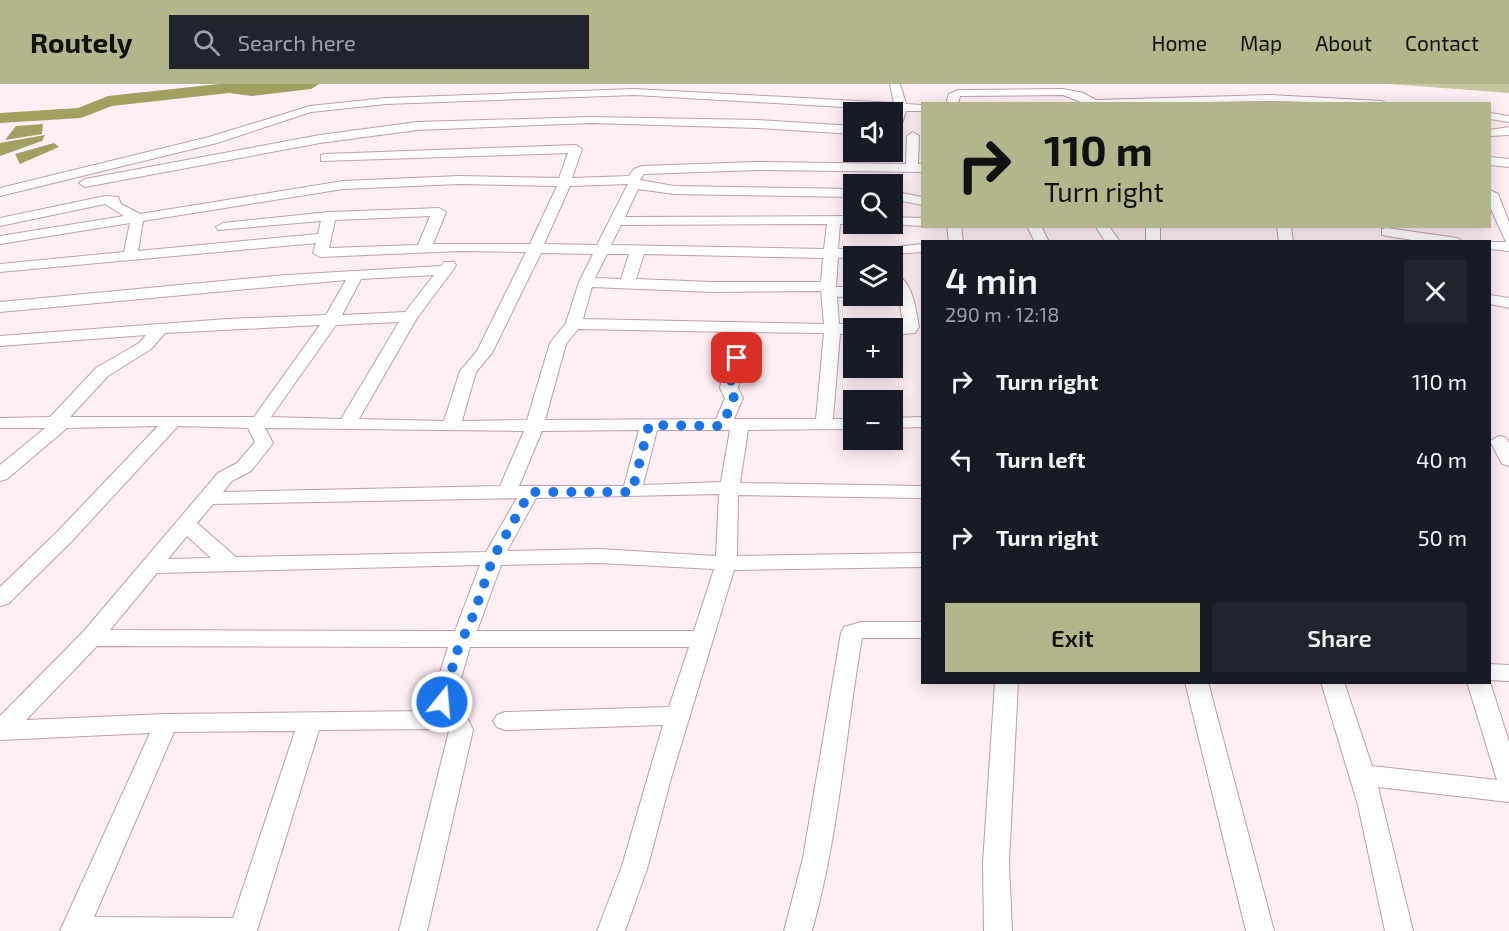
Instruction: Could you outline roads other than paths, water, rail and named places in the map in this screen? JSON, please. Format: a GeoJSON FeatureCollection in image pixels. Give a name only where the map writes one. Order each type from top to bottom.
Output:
{"type":"FeatureCollection","features":[{"type":"Feature","properties":{"kind":"street"},"geometry":{"type":"LineString","coordinates":[[707,110],[719,84]]}},
{"type":"Feature","properties":{"kind":"street"},"geometry":{"type":"LineString","coordinates":[[895,84],[900,102]]}},
{"type":"Feature","properties":{"kind":"street"},"geometry":{"type":"LineString","coordinates":[[1194,84],[1202,102],[1270,98],[1345,102]]}},
{"type":"Feature","properties":{"kind":"street"},"geometry":{"type":"LineString","coordinates":[[1245,84],[1270,98]]}},
{"type":"Feature","properties":{"kind":"street"},"geometry":{"type":"LineString","coordinates":[[0,192],[229,135],[310,109],[412,99],[575,89],[598,107],[707,110],[843,129]]}},
{"type":"Feature","properties":{"kind":"street"},"geometry":{"type":"LineString","coordinates":[[952,102],[953,96],[958,93],[1043,91],[1069,93],[1092,102]]}},
{"type":"Feature","properties":{"kind":"street"},"geometry":{"type":"LineString","coordinates":[[0,202],[54,189],[320,139],[417,126],[598,107],[707,110],[843,108]]}},
{"type":"Feature","properties":{"kind":"street"},"geometry":{"type":"LineString","coordinates":[[903,107],[921,108]]}},
{"type":"Feature","properties":{"kind":"street"},"geometry":{"type":"LineString","coordinates":[[1491,116],[1509,119]]}},
{"type":"Feature","properties":{"kind":"street"},"geometry":{"type":"LineString","coordinates":[[404,154],[417,126]]}},
{"type":"Feature","properties":{"kind":"street"},"geometry":{"type":"LineString","coordinates":[[1491,134],[1509,131]]}},
{"type":"Feature","properties":{"kind":"street"},"geometry":{"type":"LineString","coordinates":[[507,492],[535,425],[558,343],[574,324],[586,282],[638,172],[756,166],[917,168],[918,136],[903,134]]}},
{"type":"Feature","properties":{"kind":"street"},"geometry":{"type":"LineString","coordinates":[[1491,134],[1509,138]]}},
{"type":"Feature","properties":{"kind":"street"},"geometry":{"type":"LineString","coordinates":[[325,158],[576,149],[535,249],[484,354],[468,371],[451,426]]}},
{"type":"Feature","properties":{"kind":"street"},"geometry":{"type":"LineString","coordinates":[[1491,161],[1509,163]]}},
{"type":"Feature","properties":{"kind":"street"},"geometry":{"type":"LineString","coordinates":[[0,240],[344,185],[459,180],[634,182],[674,190],[843,193]]}},
{"type":"Feature","properties":{"kind":"street"},"geometry":{"type":"LineString","coordinates":[[1491,194],[1509,196]]}},
{"type":"Feature","properties":{"kind":"street"},"geometry":{"type":"LineString","coordinates":[[1491,196],[1509,239]]}},
{"type":"Feature","properties":{"kind":"street"},"geometry":{"type":"LineString","coordinates":[[903,197],[921,201]]}},
{"type":"Feature","properties":{"kind":"street"},"geometry":{"type":"LineString","coordinates":[[0,222],[105,200],[113,201],[115,206],[136,217]]}},
{"type":"Feature","properties":{"kind":"street"},"geometry":{"type":"LineString","coordinates":[[223,227],[329,216],[438,211],[440,212],[424,248]]}},
{"type":"Feature","properties":{"kind":"street"},"geometry":{"type":"LineString","coordinates":[[311,277],[329,216]]}},
{"type":"Feature","properties":{"kind":"street"},"geometry":{"type":"LineString","coordinates":[[130,256],[136,229],[136,217]]}},
{"type":"Feature","properties":{"kind":"street"},"geometry":{"type":"LineString","coordinates":[[824,425],[832,328],[829,289],[834,219]]}},
{"type":"Feature","properties":{"kind":"street"},"geometry":{"type":"LineString","coordinates":[[615,221],[843,219]]}},
{"type":"Feature","properties":{"kind":"street"},"geometry":{"type":"LineString","coordinates":[[903,221],[921,222]]}},
{"type":"Feature","properties":{"kind":"street"},"geometry":{"type":"LineString","coordinates":[[1385,231],[1443,240]]}},
{"type":"Feature","properties":{"kind":"street"},"geometry":{"type":"LineString","coordinates":[[0,268],[130,256],[322,245],[843,253]]}},
{"type":"Feature","properties":{"kind":"street"},"geometry":{"type":"LineString","coordinates":[[1491,245],[1509,246]]}},
{"type":"Feature","properties":{"kind":"street"},"geometry":{"type":"LineString","coordinates":[[347,424],[410,317],[446,270],[460,247]]}},
{"type":"Feature","properties":{"kind":"street"},"geometry":{"type":"LineString","coordinates":[[903,251],[921,248]]}},
{"type":"Feature","properties":{"kind":"street"},"geometry":{"type":"LineString","coordinates":[[627,284],[638,250]]}},
{"type":"Feature","properties":{"kind":"street"},"geometry":{"type":"LineString","coordinates":[[0,307],[311,277],[446,270]]}},
{"type":"Feature","properties":{"kind":"street"},"geometry":{"type":"LineString","coordinates":[[0,730],[91,638],[225,477],[243,467],[264,443],[263,436],[256,429],[258,424],[332,318],[356,275]]}},
{"type":"Feature","properties":{"kind":"street"},"geometry":{"type":"LineString","coordinates":[[586,282],[843,291]]}},
{"type":"Feature","properties":{"kind":"street"},"geometry":{"type":"LineString","coordinates":[[903,292],[907,297],[911,327],[903,330]]}},
{"type":"Feature","properties":{"kind":"street"},"geometry":{"type":"LineString","coordinates":[[1491,300],[1509,303]]}},
{"type":"Feature","properties":{"kind":"street"},"geometry":{"type":"LineString","coordinates":[[0,341],[332,318],[410,317]]}},
{"type":"Feature","properties":{"kind":"street"},"geometry":{"type":"LineString","coordinates":[[574,324],[843,328]]}},
{"type":"Feature","properties":{"kind":"street"},"geometry":{"type":"LineString","coordinates":[[611,931],[635,866],[700,639],[726,563],[734,398],[729,388],[742,326]]}},
{"type":"Feature","properties":{"kind":"street"},"geometry":{"type":"LineString","coordinates":[[0,475],[60,421],[102,372],[145,346],[159,329]]}},
{"type":"Feature","properties":{"kind":"street"},"geometry":{"type":"LineString","coordinates":[[0,599],[64,537],[173,421]]}},
{"type":"Feature","properties":{"kind":"street"},"geometry":{"type":"LineString","coordinates":[[0,423],[173,421],[451,426],[843,424]]}},
{"type":"Feature","properties":{"kind":"street"},"geometry":{"type":"LineString","coordinates":[[903,423],[921,422]]}},
{"type":"Feature","properties":{"kind":"street"},"geometry":{"type":"LineString","coordinates":[[632,492],[649,425]]}},
{"type":"Feature","properties":{"kind":"street"},"geometry":{"type":"LineString","coordinates":[[1499,441],[1509,460]]}},
{"type":"Feature","properties":{"kind":"street"},"geometry":{"type":"LineString","coordinates":[[209,498],[327,499],[507,492],[632,492],[704,488],[730,483],[921,492]]}},
{"type":"Feature","properties":{"kind":"street"},"geometry":{"type":"LineString","coordinates":[[437,720],[458,649],[464,639],[493,558],[530,492]]}},
{"type":"Feature","properties":{"kind":"street"},"geometry":{"type":"LineString","coordinates":[[186,524],[232,565]]}},
{"type":"Feature","properties":{"kind":"street"},"geometry":{"type":"LineString","coordinates":[[151,566],[599,556],[726,563],[921,560]]}},
{"type":"Feature","properties":{"kind":"street"},"geometry":{"type":"LineString","coordinates":[[798,931],[805,908],[830,778],[852,633],[861,630],[921,630]]}},
{"type":"Feature","properties":{"kind":"street"},"geometry":{"type":"LineString","coordinates":[[91,638],[700,639]]}},
{"type":"Feature","properties":{"kind":"street"},"geometry":{"type":"LineString","coordinates":[[1491,672],[1509,673]]}},
{"type":"Feature","properties":{"kind":"street"},"geometry":{"type":"LineString","coordinates":[[998,931],[996,863],[1007,684]]}},
{"type":"Feature","properties":{"kind":"street"},"geometry":{"type":"LineString","coordinates":[[1197,684],[1260,931]]}},
{"type":"Feature","properties":{"kind":"street"},"geometry":{"type":"LineString","coordinates":[[1333,684],[1364,775],[1388,867],[1399,931]]}},
{"type":"Feature","properties":{"kind":"street"},"geometry":{"type":"LineString","coordinates":[[1479,684],[1509,780]]}},
{"type":"Feature","properties":{"kind":"street"},"geometry":{"type":"LineString","coordinates":[[505,721],[677,716]]}},
{"type":"Feature","properties":{"kind":"street"},"geometry":{"type":"LineString","coordinates":[[0,730],[166,723],[437,720],[459,724],[461,730],[413,931]]}},
{"type":"Feature","properties":{"kind":"street"},"geometry":{"type":"LineString","coordinates":[[166,723],[74,931],[243,931],[310,722]]}},
{"type":"Feature","properties":{"kind":"street"},"geometry":{"type":"LineString","coordinates":[[1364,775],[1509,792]]}},
{"type":"Feature","properties":{"kind":"waterway"},"geometry":{"type":"LineString","coordinates":[[0,118],[81,113],[108,101],[229,88],[252,91],[311,84]]}}]}
